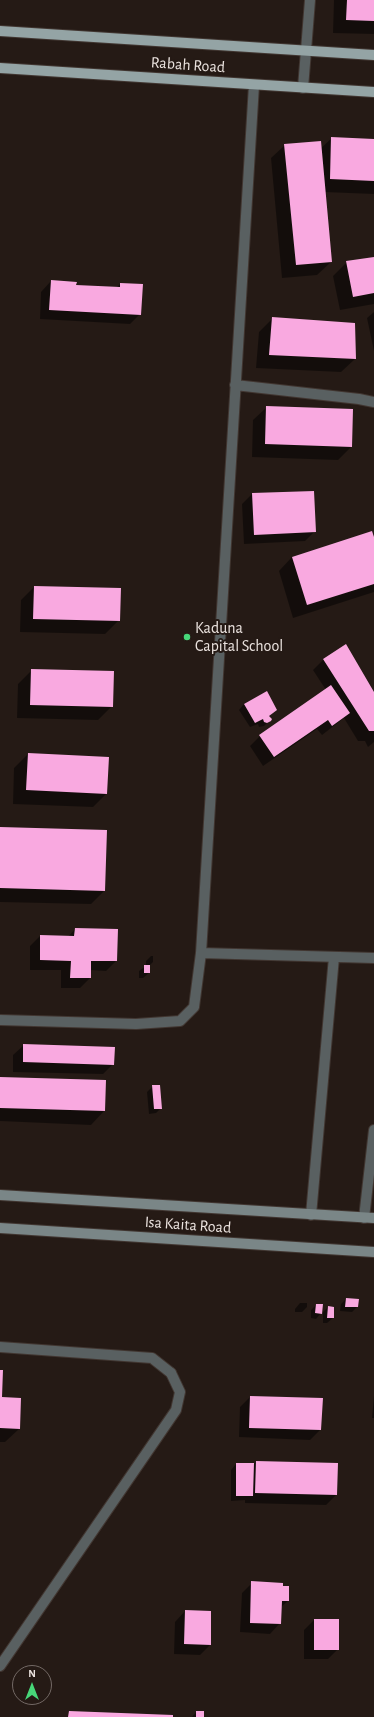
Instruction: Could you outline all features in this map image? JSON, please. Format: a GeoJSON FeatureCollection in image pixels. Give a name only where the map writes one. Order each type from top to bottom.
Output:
{"type":"FeatureCollection","features":[{"type":"Feature","properties":{"kind":"main road","name":"Rabah Road"},"geometry":{"type":"LineString","coordinates":[[0,30],[374,55]]}},
{"type":"Feature","properties":{"kind":"main road","name":"Rabah Road"},"geometry":{"type":"LineString","coordinates":[[0,68],[374,92]]}},
{"type":"Feature","properties":{"kind":"main road","name":"Isa Kaita Road"},"geometry":{"type":"LineString","coordinates":[[0,1195],[369,1218]]}},
{"type":"Feature","properties":{"kind":"main road","name":"Isa Kaita Road"},"geometry":{"type":"LineString","coordinates":[[0,1228],[374,1252]]}},
{"type":"Feature","properties":{"kind":"street"},"geometry":{"type":"LineString","coordinates":[[303,88],[310,0]]}},
{"type":"Feature","properties":{"kind":"street"},"geometry":{"type":"LineString","coordinates":[[0,1020],[136,1024],[180,1021],[194,1007],[201,953],[254,85]]}},
{"type":"Feature","properties":{"kind":"street"},"geometry":{"type":"LineString","coordinates":[[235,385],[374,402]]}},
{"type":"Feature","properties":{"kind":"street"},"geometry":{"type":"LineString","coordinates":[[201,953],[374,958]]}},
{"type":"Feature","properties":{"kind":"street"},"geometry":{"type":"LineString","coordinates":[[311,1215],[334,957]]}},
{"type":"Feature","properties":{"kind":"street"},"geometry":{"type":"LineString","coordinates":[[369,1218],[374,1130]]}},
{"type":"Feature","properties":{"kind":"street"},"geometry":{"type":"LineString","coordinates":[[0,1347],[152,1358],[171,1372],[180,1392],[176,1410],[0,1666]]}},
{"type":"Feature","properties":{"kind":"building"},"geometry":{"type":"Polygon","coordinates":[[[347,0],[374,0],[374,21],[346,20],[347,0]]]}},
{"type":"Feature","properties":{"kind":"building"},"geometry":{"type":"Polygon","coordinates":[[[331,137],[374,139],[374,181],[330,179],[331,137]]]}},
{"type":"Feature","properties":{"kind":"building"},"geometry":{"type":"Polygon","coordinates":[[[321,141],[332,262],[296,265],[284,144],[321,141]]]}},
{"type":"Feature","properties":{"kind":"building"},"geometry":{"type":"Polygon","coordinates":[[[374,257],[374,293],[353,297],[346,261],[374,257]]]}},
{"type":"Feature","properties":{"kind":"building"},"geometry":{"type":"Polygon","coordinates":[[[51,280],[77,282],[76,285],[120,287],[120,283],[143,284],[141,315],[49,310],[51,280]]]}},
{"type":"Feature","properties":{"kind":"building"},"geometry":{"type":"Polygon","coordinates":[[[272,317],[355,323],[356,359],[269,355],[272,317]]]}},
{"type":"Feature","properties":{"kind":"building"},"geometry":{"type":"Polygon","coordinates":[[[266,406],[353,409],[352,447],[265,444],[266,406]]]}},
{"type":"Feature","properties":{"kind":"building"},"geometry":{"type":"Polygon","coordinates":[[[314,491],[316,532],[254,535],[252,493],[314,491]]]}},
{"type":"Feature","properties":{"kind":"building"},"geometry":{"type":"Polygon","coordinates":[[[372,531],[374,537],[374,584],[307,605],[292,557],[372,531]]]}},
{"type":"Feature","properties":{"kind":"building"},"geometry":{"type":"Polygon","coordinates":[[[34,586],[121,588],[120,621],[33,619],[34,586]]]}},
{"type":"Feature","properties":{"kind":"building"},"geometry":{"type":"Polygon","coordinates":[[[346,644],[374,692],[374,731],[369,731],[323,659],[346,644]]]}},
{"type":"Feature","properties":{"kind":"building"},"geometry":{"type":"Polygon","coordinates":[[[31,669],[114,671],[113,707],[30,705],[31,669]]]}},
{"type":"Feature","properties":{"kind":"building"},"geometry":{"type":"Polygon","coordinates":[[[331,685],[350,713],[332,726],[328,720],[274,757],[259,735],[331,685]]]}},
{"type":"Feature","properties":{"kind":"building"},"geometry":{"type":"Polygon","coordinates":[[[267,691],[277,710],[269,716],[272,719],[271,721],[267,723],[264,722],[263,719],[255,723],[244,704],[267,691]]]}},
{"type":"Feature","properties":{"kind":"building"},"geometry":{"type":"Polygon","coordinates":[[[28,753],[109,757],[107,794],[26,790],[28,753]]]}},
{"type":"Feature","properties":{"kind":"building"},"geometry":{"type":"Polygon","coordinates":[[[0,827],[107,830],[105,891],[0,888],[0,827]]]}},
{"type":"Feature","properties":{"kind":"building"},"geometry":{"type":"Polygon","coordinates":[[[75,928],[118,929],[117,961],[91,961],[91,978],[70,978],[71,961],[40,960],[40,935],[74,936],[75,928]]]}},
{"type":"Feature","properties":{"kind":"building"},"geometry":{"type":"Polygon","coordinates":[[[144,965],[150,965],[150,973],[144,973],[144,965]]]}},
{"type":"Feature","properties":{"kind":"building"},"geometry":{"type":"Polygon","coordinates":[[[23,1044],[115,1047],[114,1065],[23,1062],[23,1044]]]}},
{"type":"Feature","properties":{"kind":"building"},"geometry":{"type":"Polygon","coordinates":[[[0,1077],[106,1080],[105,1111],[0,1108],[0,1077]]]}},
{"type":"Feature","properties":{"kind":"building"},"geometry":{"type":"Polygon","coordinates":[[[152,1085],[160,1085],[162,1109],[154,1109],[152,1085]]]}},
{"type":"Feature","properties":{"kind":"building"},"geometry":{"type":"Polygon","coordinates":[[[346,1298],[359,1299],[358,1307],[345,1307],[346,1298]]]}},
{"type":"Feature","properties":{"kind":"building"},"geometry":{"type":"Polygon","coordinates":[[[316,1304],[323,1304],[322,1314],[315,1313],[316,1304]]]}},
{"type":"Feature","properties":{"kind":"building"},"geometry":{"type":"Polygon","coordinates":[[[328,1306],[334,1307],[334,1318],[327,1318],[328,1306]]]}},
{"type":"Feature","properties":{"kind":"building"},"geometry":{"type":"Polygon","coordinates":[[[0,1370],[3,1370],[2,1397],[21,1398],[20,1429],[0,1428],[0,1370]]]}},
{"type":"Feature","properties":{"kind":"building"},"geometry":{"type":"Polygon","coordinates":[[[250,1396],[323,1398],[321,1430],[249,1428],[250,1396]]]}},
{"type":"Feature","properties":{"kind":"building"},"geometry":{"type":"Polygon","coordinates":[[[256,1461],[338,1463],[337,1495],[255,1493],[256,1461]]]}},
{"type":"Feature","properties":{"kind":"building"},"geometry":{"type":"Polygon","coordinates":[[[236,1463],[254,1463],[253,1496],[236,1496],[236,1463]]]}},
{"type":"Feature","properties":{"kind":"building"},"geometry":{"type":"Polygon","coordinates":[[[251,1581],[283,1583],[283,1586],[289,1586],[289,1601],[282,1601],[281,1624],[250,1623],[251,1581]]]}},
{"type":"Feature","properties":{"kind":"building"},"geometry":{"type":"Polygon","coordinates":[[[185,1610],[211,1611],[211,1645],[184,1644],[185,1610]]]}},
{"type":"Feature","properties":{"kind":"building"},"geometry":{"type":"Polygon","coordinates":[[[314,1619],[339,1619],[339,1650],[314,1650],[314,1619]]]}},
{"type":"Feature","properties":{"kind":"building"},"geometry":{"type":"Polygon","coordinates":[[[69,1711],[173,1715],[173,1717],[68,1717],[69,1711]]]}},
{"type":"Feature","properties":{"kind":"building"},"geometry":{"type":"Polygon","coordinates":[[[196,1711],[204,1711],[204,1717],[196,1717],[196,1711]]]}},
{"type":"Feature","properties":{"kind":"place","name":"Kaduna Capital School"},"geometry":{"type":"Point","coordinates":[187,637]}}]}
